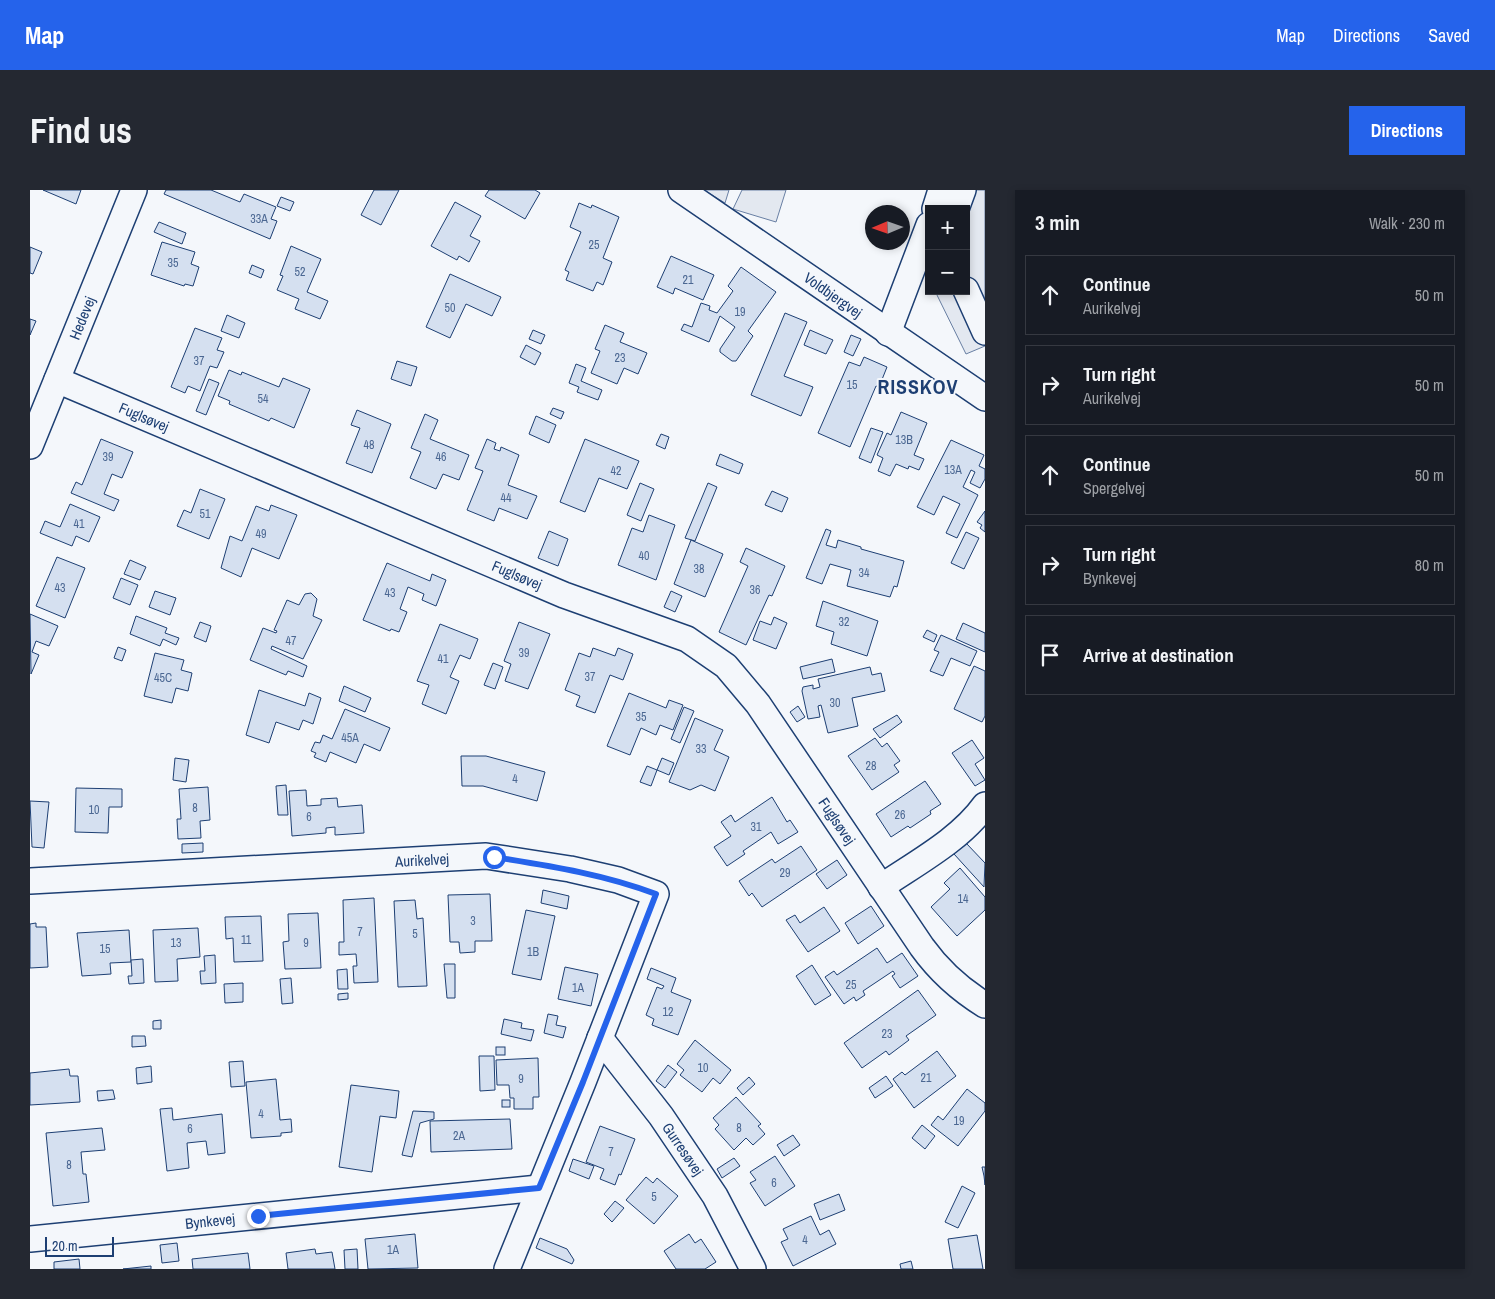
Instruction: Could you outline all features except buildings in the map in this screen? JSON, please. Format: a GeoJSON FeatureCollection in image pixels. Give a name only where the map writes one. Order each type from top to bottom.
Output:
{"type":"FeatureCollection","features":[{"type":"Feature","properties":{"kind":"street","name":"Hedevej"},"geometry":{"type":"LineString","coordinates":[[30,446],[134,190]]}},
{"type":"Feature","properties":{"kind":"street","name":"Voldbjergvej"},"geometry":{"type":"LineString","coordinates":[[681,190],[888,333],[981,387]]}},
{"type":"Feature","properties":{"kind":"street"},"geometry":{"type":"LineString","coordinates":[[936,205],[941,190]]}},
{"type":"Feature","properties":{"kind":"street"},"geometry":{"type":"LineString","coordinates":[[958,205],[964,190]]}},
{"type":"Feature","properties":{"kind":"street"},"geometry":{"type":"LineString","coordinates":[[888,333],[925,236]]}},
{"type":"Feature","properties":{"kind":"street"},"geometry":{"type":"LineString","coordinates":[[968,295],[985,332]]}},
{"type":"Feature","properties":{"kind":"street","name":"Fuglsøvej"},"geometry":{"type":"LineString","coordinates":[[57,380],[564,595],[687,639],[726,666],[758,704],[881,888],[938,968],[954,984],[985,1004]]}},
{"type":"Feature","properties":{"kind":"street"},"geometry":{"type":"LineString","coordinates":[[881,888],[950,838],[978,814],[985,805]]}},
{"type":"Feature","properties":{"kind":"street","name":"Aurikelvej"},"geometry":{"type":"LineString","coordinates":[[30,881],[486,856],[570,869],[618,880],[656,894],[600,1038]]}},
{"type":"Feature","properties":{"kind":"street"},"geometry":{"type":"LineString","coordinates":[[507,1269],[600,1038]]}},
{"type":"Feature","properties":{"kind":"street","name":"Gurresøvej"},"geometry":{"type":"LineString","coordinates":[[600,1038],[661,1116],[715,1196],[753,1269]]}},
{"type":"Feature","properties":{"kind":"street","name":"Bynkevej"},"geometry":{"type":"LineString","coordinates":[[30,1239],[539,1188]]}},
{"type":"Feature","properties":{"kind":"shaded area"},"geometry":{"type":"Polygon","coordinates":[[[704,190],[729,190],[725,203],[704,190]]]}},
{"type":"Feature","properties":{"kind":"shaded area"},"geometry":{"type":"Polygon","coordinates":[[[742,190],[786,190],[776,222],[733,209],[742,190]]]}},
{"type":"Feature","properties":{"kind":"shaded area"},"geometry":{"type":"Polygon","coordinates":[[[953,190],[985,190],[985,346],[966,354],[937,295],[970,295],[970,205],[963,205],[953,190]]]}},
{"type":"Feature","properties":{"kind":"district","name":"RISSKOV"},"geometry":{"type":"Point","coordinates":[918,386]}},
{"type":"Feature","properties":{"kind":"route"},"geometry":{"type":"LineString","coordinates":[[258,1216],[539,1188],[583,1082],[656,894],[618,880],[570,869],[494,857]]}}]}
